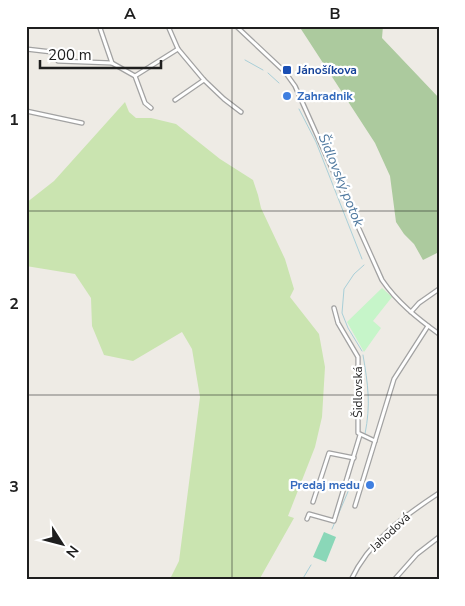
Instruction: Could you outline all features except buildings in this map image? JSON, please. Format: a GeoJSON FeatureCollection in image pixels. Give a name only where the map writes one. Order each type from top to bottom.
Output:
{"type":"FeatureCollection","features":[{"type":"Feature","properties":{"kind":"street"},"geometry":{"type":"LineString","coordinates":[[168,26],[178,49],[204,80],[241,112]]}},
{"type":"Feature","properties":{"kind":"street"},"geometry":{"type":"LineString","coordinates":[[236,26],[285,72],[295,86],[382,280],[390,292],[411,312],[439,334]]}},
{"type":"Feature","properties":{"kind":"street"},"geometry":{"type":"LineString","coordinates":[[100,28],[112,63]]}},
{"type":"Feature","properties":{"kind":"street"},"geometry":{"type":"LineString","coordinates":[[26,49],[52,52],[58,61],[112,63],[135,76],[145,104],[151,108]]}},
{"type":"Feature","properties":{"kind":"street"},"geometry":{"type":"LineString","coordinates":[[135,76],[178,49]]}},
{"type":"Feature","properties":{"kind":"street"},"geometry":{"type":"LineString","coordinates":[[175,100],[204,80]]}},
{"type":"Feature","properties":{"kind":"street"},"geometry":{"type":"LineString","coordinates":[[26,111],[82,123]]}},
{"type":"Feature","properties":{"kind":"street"},"geometry":{"type":"LineString","coordinates":[[411,312],[439,289]]}},
{"type":"Feature","properties":{"kind":"street","name":"Šidlovská"},"geometry":{"type":"LineString","coordinates":[[334,308],[338,322],[358,357],[358,433],[360,436],[375,441]]}},
{"type":"Feature","properties":{"kind":"street","name":"Šidlovská"},"geometry":{"type":"LineString","coordinates":[[355,506],[394,378],[428,326]]}},
{"type":"Feature","properties":{"kind":"street"},"geometry":{"type":"LineString","coordinates":[[308,519],[309,514],[334,521],[360,436]]}},
{"type":"Feature","properties":{"kind":"street"},"geometry":{"type":"LineString","coordinates":[[313,502],[329,453],[354,458]]}},
{"type":"Feature","properties":{"kind":"street","name":"Jahodová"},"geometry":{"type":"LineString","coordinates":[[351,580],[367,554],[381,538],[399,521],[439,493]]}},
{"type":"Feature","properties":{"kind":"street"},"geometry":{"type":"LineString","coordinates":[[394,580],[417,554],[439,537]]}},
{"type":"Feature","properties":{"kind":"green space"},"geometry":{"type":"Polygon","coordinates":[[[299,26],[383,26],[382,38],[439,98],[439,252],[423,260],[414,244],[396,222],[390,176],[375,143],[299,26]]]}},
{"type":"Feature","properties":{"kind":"green space"},"geometry":{"type":"Polygon","coordinates":[[[125,102],[129,112],[136,118],[151,118],[176,124],[220,159],[253,180],[261,208],[285,259],[294,289],[290,297],[319,334],[325,367],[322,417],[315,447],[288,516],[294,518],[259,580],[170,579],[179,561],[200,397],[192,349],[182,332],[133,361],[104,355],[92,326],[91,298],[75,274],[26,266],[26,203],[54,181],[125,102]]]}},
{"type":"Feature","properties":{"kind":"green space"},"geometry":{"type":"Polygon","coordinates":[[[382,288],[392,297],[373,321],[381,328],[364,352],[347,322],[382,288]]]}},
{"type":"Feature","properties":{"kind":"green space"},"geometry":{"type":"Polygon","coordinates":[[[324,532],[336,537],[326,562],[313,557],[324,532]]]}},
{"type":"Feature","properties":{"kind":"waterway","name":"Šidlovský potok"},"geometry":{"type":"LineString","coordinates":[[245,60],[263,70]]}},
{"type":"Feature","properties":{"kind":"waterway","name":"Šidlovský potok"},"geometry":{"type":"LineString","coordinates":[[268,73],[279,83]]}},
{"type":"Feature","properties":{"kind":"waterway","name":"Šidlovský potok"},"geometry":{"type":"LineString","coordinates":[[299,109],[316,142],[362,259]]}},
{"type":"Feature","properties":{"kind":"waterway","name":"Šidlovský potok"},"geometry":{"type":"LineString","coordinates":[[362,351],[348,328],[342,313],[344,289],[354,274],[364,265]]}},
{"type":"Feature","properties":{"kind":"waterway","name":"Šidlovský potok"},"geometry":{"type":"LineString","coordinates":[[363,355],[368,394],[365,434]]}},
{"type":"Feature","properties":{"kind":"waterway","name":"Šidlovský potok"},"geometry":{"type":"LineString","coordinates":[[332,529],[350,487]]}},
{"type":"Feature","properties":{"kind":"waterway","name":"Šidlovský potok"},"geometry":{"type":"LineString","coordinates":[[302,580],[311,565]]}},
{"type":"Feature","properties":{"kind":"place","name":"Jánošíkova"},"geometry":{"type":"Point","coordinates":[287,70]}},
{"type":"Feature","properties":{"kind":"place","name":"Zahradnik"},"geometry":{"type":"Point","coordinates":[287,96]}},
{"type":"Feature","properties":{"kind":"place","name":"Predaj medu"},"geometry":{"type":"Point","coordinates":[370,485]}}]}
